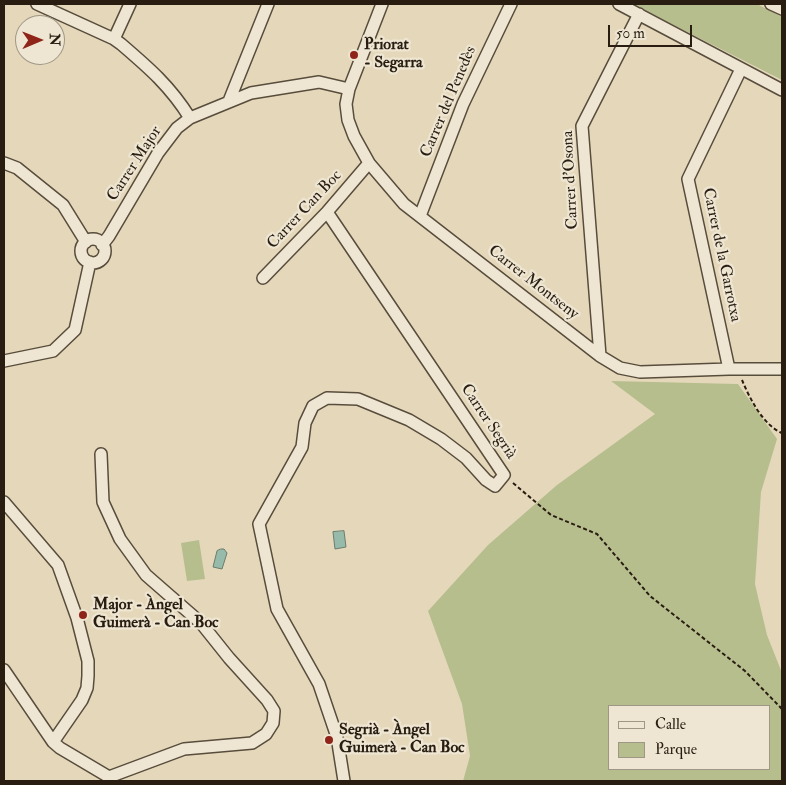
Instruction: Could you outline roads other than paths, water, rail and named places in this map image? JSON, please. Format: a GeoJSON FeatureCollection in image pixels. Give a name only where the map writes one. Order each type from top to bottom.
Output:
{"type":"FeatureCollection","features":[{"type":"Feature","properties":{"kind":"street"},"geometry":{"type":"LineString","coordinates":[[38,4],[114,39],[163,81],[179,100],[190,118]]}},
{"type":"Feature","properties":{"kind":"street"},"geometry":{"type":"LineString","coordinates":[[114,39],[130,4]]}},
{"type":"Feature","properties":{"kind":"street"},"geometry":{"type":"LineString","coordinates":[[229,101],[268,4]]}},
{"type":"Feature","properties":{"kind":"street","name":"Carrer Montseny"},"geometry":{"type":"LineString","coordinates":[[382,4],[349,89],[346,104],[348,120],[369,163],[404,204],[600,356],[620,368],[640,372],[782,369]]}},
{"type":"Feature","properties":{"kind":"street","name":"Carrer del Penedès"},"geometry":{"type":"LineString","coordinates":[[420,216],[462,104],[511,4]]}},
{"type":"Feature","properties":{"kind":"street"},"geometry":{"type":"LineString","coordinates":[[619,4],[782,90]]}},
{"type":"Feature","properties":{"kind":"street"},"geometry":{"type":"LineString","coordinates":[[771,4],[782,10]]}},
{"type":"Feature","properties":{"kind":"street","name":"Carrer d'Osona"},"geometry":{"type":"LineString","coordinates":[[600,356],[582,126],[639,14]]}},
{"type":"Feature","properties":{"kind":"street","name":"Carrer de la Garrotxa"},"geometry":{"type":"LineString","coordinates":[[733,369],[688,179],[742,69]]}},
{"type":"Feature","properties":{"kind":"street","name":"Carrer Major"},"geometry":{"type":"LineString","coordinates":[[102,244],[109,236],[158,153],[177,128],[190,118],[251,93],[319,82],[349,89]]}},
{"type":"Feature","properties":{"kind":"street","name":"Carrer Can Boc"},"geometry":{"type":"LineString","coordinates":[[263,278],[327,212],[369,163]]}},
{"type":"Feature","properties":{"kind":"street"},"geometry":{"type":"LineString","coordinates":[[4,164],[16,168],[63,205],[86,242]]}},
{"type":"Feature","properties":{"kind":"street","name":"Carrer Segrià"},"geometry":{"type":"LineString","coordinates":[[327,212],[504,475],[495,486],[486,480],[466,458],[442,439],[409,420],[358,399],[327,398],[314,406],[305,423],[302,447],[258,524],[277,609],[319,684],[337,736],[344,781]]}},
{"type":"Feature","properties":{"kind":"street"},"geometry":{"type":"LineString","coordinates":[[94,240],[102,244],[104,252],[102,258],[97,262],[90,262],[84,259],[82,248],[86,242],[94,240]]}},
{"type":"Feature","properties":{"kind":"street"},"geometry":{"type":"LineString","coordinates":[[4,361],[53,351],[75,330],[90,262]]}},
{"type":"Feature","properties":{"kind":"street"},"geometry":{"type":"LineString","coordinates":[[4,670],[53,742],[110,779],[184,749],[252,743],[266,734],[273,723],[274,711],[267,700],[229,658],[201,622],[146,576],[120,539],[103,502],[102,454]]}},
{"type":"Feature","properties":{"kind":"street"},"geometry":{"type":"LineString","coordinates":[[4,502],[58,565],[88,661],[87,688],[82,700],[53,742]]}},
{"type":"Feature","properties":{"kind":"place","name":"Priorat - Segarra"},"geometry":{"type":"Point","coordinates":[354,55]}},
{"type":"Feature","properties":{"kind":"place","name":"Major - Àngel Guimerà - Can Boc"},"geometry":{"type":"Point","coordinates":[83,615]}},
{"type":"Feature","properties":{"kind":"place","name":"Segrià - Àngel Guimerà - Can Boc"},"geometry":{"type":"Point","coordinates":[329,740]}}]}
